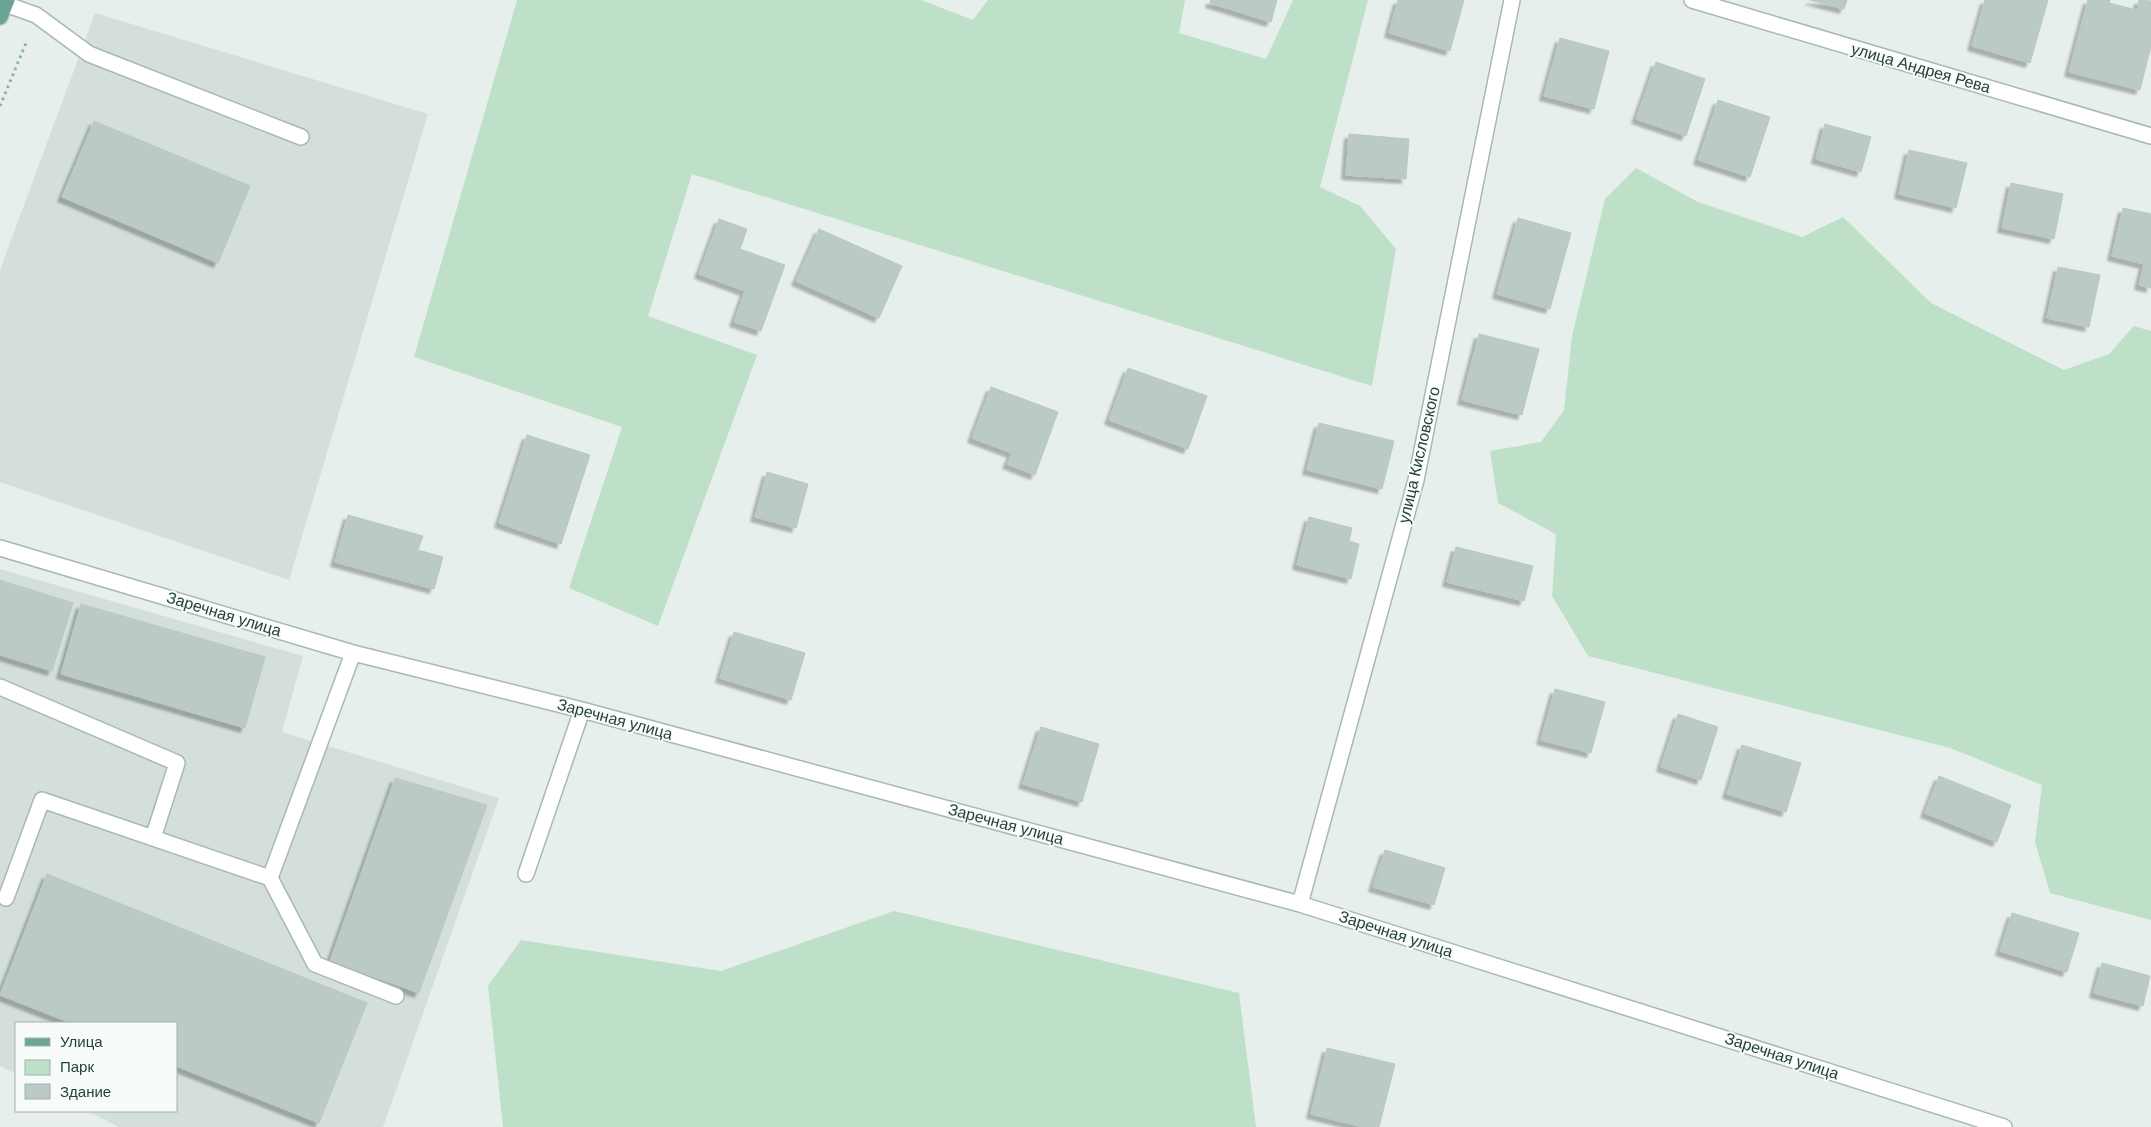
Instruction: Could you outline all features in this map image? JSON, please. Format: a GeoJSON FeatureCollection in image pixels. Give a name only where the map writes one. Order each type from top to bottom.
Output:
{"type":"FeatureCollection","features":[{"type":"Feature","properties":{"kind":"street","name":"улица Кисловского"},"geometry":{"type":"LineString","coordinates":[[1300,904],[1416,480],[1512,0]]}},
{"type":"Feature","properties":{"kind":"street","name":"улица Андрея Рева"},"geometry":{"type":"LineString","coordinates":[[1692,0],[2151,136]]}},
{"type":"Feature","properties":{"kind":"street"},"geometry":{"type":"LineString","coordinates":[[4,7],[36,15],[89,54],[301,137]]}},
{"type":"Feature","properties":{"kind":"street","name":"Заречная улица"},"geometry":{"type":"LineString","coordinates":[[0,548],[353,653],[582,710],[1300,904],[2004,1127]]}},
{"type":"Feature","properties":{"kind":"street"},"geometry":{"type":"LineString","coordinates":[[270,878],[353,653]]}},
{"type":"Feature","properties":{"kind":"street"},"geometry":{"type":"LineString","coordinates":[[0,687],[177,763],[153,838]]}},
{"type":"Feature","properties":{"kind":"street"},"geometry":{"type":"LineString","coordinates":[[526,874],[582,710]]}},
{"type":"Feature","properties":{"kind":"street"},"geometry":{"type":"LineString","coordinates":[[6,898],[42,800],[270,878],[315,964],[396,996]]}},
{"type":"Feature","properties":{"kind":"path"},"geometry":{"type":"LineString","coordinates":[[0,106],[36,15]]}},
{"type":"Feature","properties":{"kind":"shaded area"},"geometry":{"type":"Polygon","coordinates":[[[95,13],[428,114],[289,580],[0,482],[0,270],[95,13]]]}},
{"type":"Feature","properties":{"kind":"shaded area"},"geometry":{"type":"Polygon","coordinates":[[[0,569],[303,656],[282,732],[499,798],[383,1127],[119,1127],[89,1112],[178,1112],[178,1022],[15,1022],[15,1074],[0,1066],[0,569]]]}},
{"type":"Feature","properties":{"kind":"green space"},"geometry":{"type":"Polygon","coordinates":[[[517,0],[921,0],[973,20],[988,0],[1185,0],[1179,33],[1266,59],[1293,0],[1368,0],[1320,187],[1360,206],[1396,249],[1372,386],[692,174],[648,316],[757,355],[658,626],[569,588],[622,427],[414,357],[517,0]]]}},
{"type":"Feature","properties":{"kind":"green space"},"geometry":{"type":"Polygon","coordinates":[[[1636,168],[1698,202],[1802,237],[1843,217],[1931,303],[2064,370],[2109,354],[2134,326],[2151,331],[2151,920],[2050,893],[2035,842],[2042,785],[1950,748],[1588,656],[1552,596],[1556,534],[1498,503],[1490,451],[1541,442],[1564,410],[1572,336],[1605,199],[1636,168]]]}},
{"type":"Feature","properties":{"kind":"green space"},"geometry":{"type":"Polygon","coordinates":[[[894,911],[1239,993],[1256,1127],[503,1127],[488,986],[521,940],[721,971],[894,911]]]}},
{"type":"Feature","properties":{"kind":"building"},"geometry":{"type":"Polygon","coordinates":[[[1211,0],[1277,0],[1271,22],[1210,3],[1211,0]]]}},
{"type":"Feature","properties":{"kind":"building"},"geometry":{"type":"Polygon","coordinates":[[[1398,0],[1464,0],[1450,51],[1389,33],[1398,0]]]}},
{"type":"Feature","properties":{"kind":"building"},"geometry":{"type":"Polygon","coordinates":[[[1810,0],[1847,0],[1844,9],[1810,0]]]}},
{"type":"Feature","properties":{"kind":"building"},"geometry":{"type":"Polygon","coordinates":[[[1985,0],[2048,0],[2030,63],[1972,46],[1985,0]]]}},
{"type":"Feature","properties":{"kind":"building"},"geometry":{"type":"Polygon","coordinates":[[[2088,0],[2110,0],[2109,3],[2137,10],[2139,0],[2151,1],[2151,46],[2140,90],[2069,72],[2088,0]]]}},
{"type":"Feature","properties":{"kind":"building"},"geometry":{"type":"Polygon","coordinates":[[[1560,38],[1609,51],[1594,109],[1544,96],[1560,38]]]}},
{"type":"Feature","properties":{"kind":"building"},"geometry":{"type":"Polygon","coordinates":[[[1656,62],[1705,79],[1686,136],[1636,119],[1656,62]]]}},
{"type":"Feature","properties":{"kind":"building"},"geometry":{"type":"Polygon","coordinates":[[[1718,100],[1770,117],[1750,177],[1698,160],[1718,100]]]}},
{"type":"Feature","properties":{"kind":"building"},"geometry":{"type":"Polygon","coordinates":[[[94,121],[250,186],[218,263],[62,197],[94,121]]]}},
{"type":"Feature","properties":{"kind":"building"},"geometry":{"type":"Polygon","coordinates":[[[1825,124],[1871,137],[1861,172],[1816,159],[1825,124]]]}},
{"type":"Feature","properties":{"kind":"building"},"geometry":{"type":"Polygon","coordinates":[[[1349,134],[1409,139],[1406,179],[1346,175],[1349,134]]]}},
{"type":"Feature","properties":{"kind":"building"},"geometry":{"type":"Polygon","coordinates":[[[1909,150],[1967,163],[1956,208],[1899,194],[1909,150]]]}},
{"type":"Feature","properties":{"kind":"building"},"geometry":{"type":"Polygon","coordinates":[[[2011,183],[2063,194],[2054,239],[2002,228],[2011,183]]]}},
{"type":"Feature","properties":{"kind":"building"},"geometry":{"type":"Polygon","coordinates":[[[2123,208],[2151,214],[2151,288],[2139,285],[2144,264],[2112,256],[2123,208]]]}},
{"type":"Feature","properties":{"kind":"building"},"geometry":{"type":"Polygon","coordinates":[[[1518,218],[1571,233],[1550,309],[1497,294],[1518,218]]]}},
{"type":"Feature","properties":{"kind":"building"},"geometry":{"type":"Polygon","coordinates":[[[719,219],[747,229],[740,249],[785,265],[761,331],[734,322],[745,291],[699,274],[719,219]]]}},
{"type":"Feature","properties":{"kind":"building"},"geometry":{"type":"Polygon","coordinates":[[[819,229],[902,266],[879,318],[796,281],[819,229]]]}},
{"type":"Feature","properties":{"kind":"building"},"geometry":{"type":"Polygon","coordinates":[[[2058,267],[2100,275],[2089,327],[2047,318],[2058,267]]]}},
{"type":"Feature","properties":{"kind":"building"},"geometry":{"type":"Polygon","coordinates":[[[1479,334],[1539,349],[1522,415],[1462,400],[1479,334]]]}},
{"type":"Feature","properties":{"kind":"building"},"geometry":{"type":"Polygon","coordinates":[[[1128,368],[1207,396],[1188,449],[1109,420],[1128,368]]]}},
{"type":"Feature","properties":{"kind":"building"},"geometry":{"type":"Polygon","coordinates":[[[991,387],[1058,412],[1035,475],[1007,464],[1012,453],[972,438],[991,387]]]}},
{"type":"Feature","properties":{"kind":"building"},"geometry":{"type":"Polygon","coordinates":[[[1319,423],[1394,441],[1382,489],[1307,470],[1319,423]]]}},
{"type":"Feature","properties":{"kind":"building"},"geometry":{"type":"Polygon","coordinates":[[[527,435],[590,455],[561,544],[499,523],[527,435]]]}},
{"type":"Feature","properties":{"kind":"building"},"geometry":{"type":"Polygon","coordinates":[[[767,472],[808,484],[796,528],[755,517],[767,472]]]}},
{"type":"Feature","properties":{"kind":"building"},"geometry":{"type":"Polygon","coordinates":[[[348,515],[423,536],[418,550],[443,557],[434,589],[335,562],[348,515]]]}},
{"type":"Feature","properties":{"kind":"building"},"geometry":{"type":"Polygon","coordinates":[[[1309,517],[1352,528],[1349,541],[1359,544],[1351,579],[1297,565],[1309,517]]]}},
{"type":"Feature","properties":{"kind":"building"},"geometry":{"type":"Polygon","coordinates":[[[1456,547],[1533,566],[1524,601],[1447,582],[1456,547]]]}},
{"type":"Feature","properties":{"kind":"building"},"geometry":{"type":"Polygon","coordinates":[[[0,580],[73,603],[52,671],[0,655],[0,580]]]}},
{"type":"Feature","properties":{"kind":"building"},"geometry":{"type":"Polygon","coordinates":[[[81,604],[265,657],[245,728],[61,674],[81,604]]]}},
{"type":"Feature","properties":{"kind":"building"},"geometry":{"type":"Polygon","coordinates":[[[734,632],[805,653],[791,700],[720,678],[734,632]]]}},
{"type":"Feature","properties":{"kind":"building"},"geometry":{"type":"Polygon","coordinates":[[[1555,689],[1605,702],[1591,753],[1541,740],[1555,689]]]}},
{"type":"Feature","properties":{"kind":"building"},"geometry":{"type":"Polygon","coordinates":[[[1678,714],[1718,727],[1701,780],[1661,767],[1678,714]]]}},
{"type":"Feature","properties":{"kind":"building"},"geometry":{"type":"Polygon","coordinates":[[[1041,727],[1099,744],[1082,802],[1023,784],[1041,727]]]}},
{"type":"Feature","properties":{"kind":"building"},"geometry":{"type":"Polygon","coordinates":[[[1742,745],[1801,763],[1786,812],[1727,794],[1742,745]]]}},
{"type":"Feature","properties":{"kind":"building"},"geometry":{"type":"Polygon","coordinates":[[[1939,776],[2011,805],[1997,842],[1925,813],[1939,776]]]}},
{"type":"Feature","properties":{"kind":"building"},"geometry":{"type":"Polygon","coordinates":[[[395,778],[487,805],[419,993],[330,961],[395,778]]]}},
{"type":"Feature","properties":{"kind":"building"},"geometry":{"type":"Polygon","coordinates":[[[1385,850],[1445,868],[1434,905],[1373,887],[1385,850]]]}},
{"type":"Feature","properties":{"kind":"building"},"geometry":{"type":"Polygon","coordinates":[[[47,874],[367,1003],[319,1123],[178,1067],[178,1022],[68,1022],[0,995],[47,874]]]}},
{"type":"Feature","properties":{"kind":"building"},"geometry":{"type":"Polygon","coordinates":[[[2012,913],[2079,933],[2067,972],[2000,951],[2012,913]]]}},
{"type":"Feature","properties":{"kind":"building"},"geometry":{"type":"Polygon","coordinates":[[[2102,963],[2150,976],[2143,1006],[2094,993],[2102,963]]]}},
{"type":"Feature","properties":{"kind":"building"},"geometry":{"type":"Polygon","coordinates":[[[1327,1048],[1395,1064],[1379,1127],[1363,1127],[1311,1114],[1327,1048]]]}}]}
